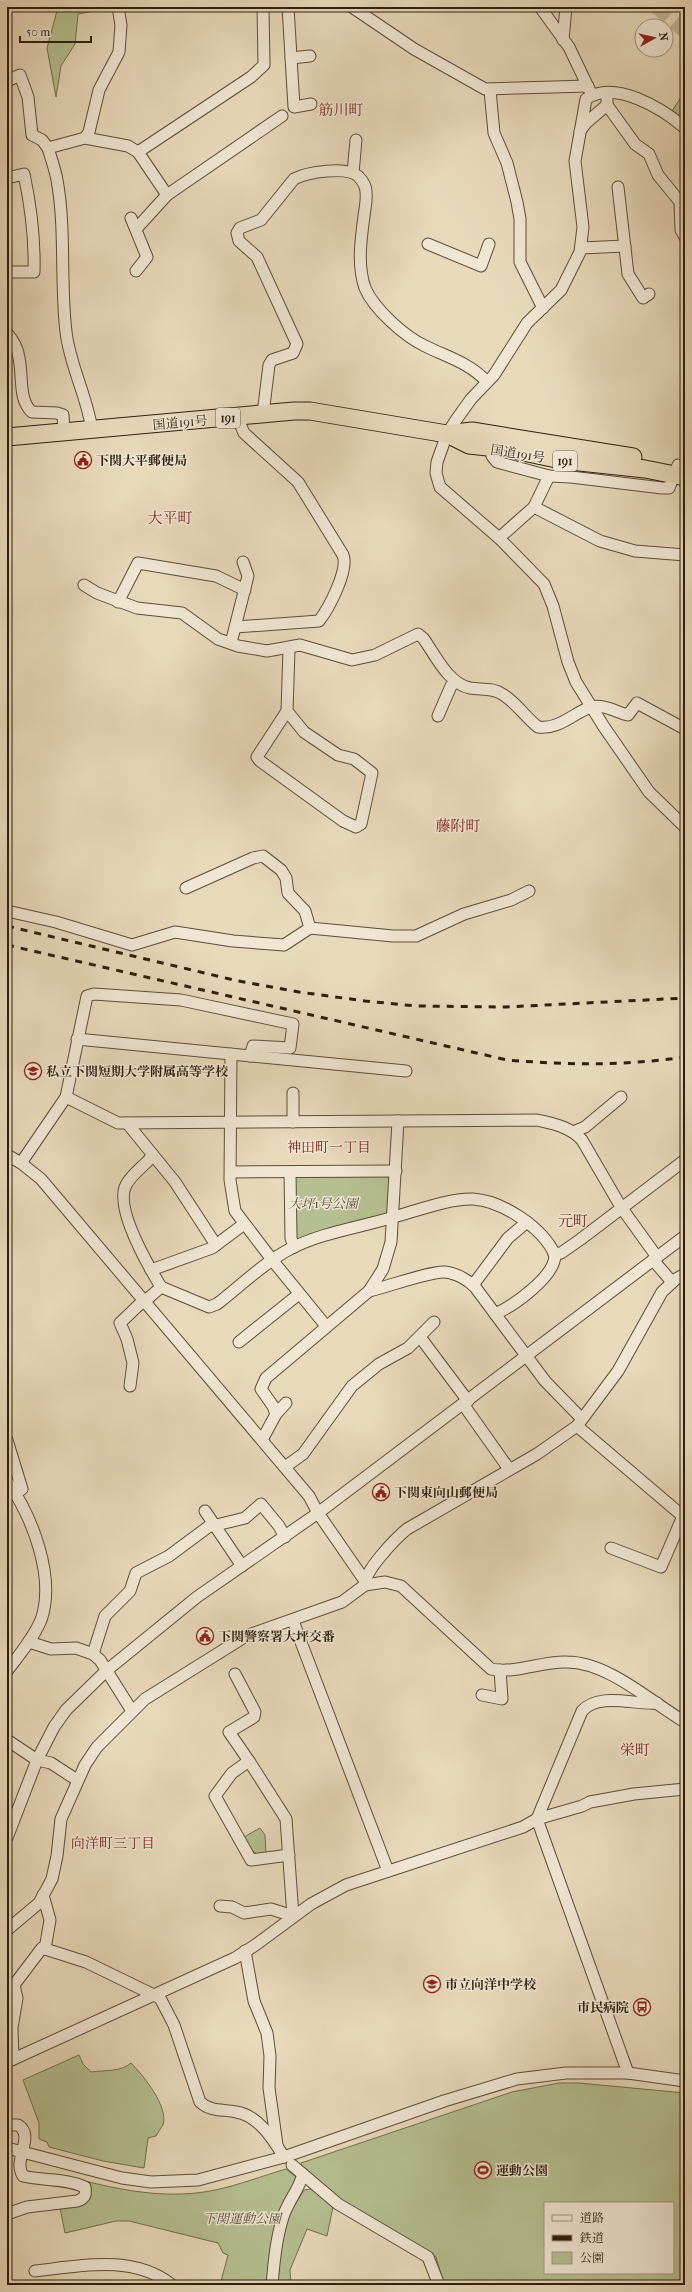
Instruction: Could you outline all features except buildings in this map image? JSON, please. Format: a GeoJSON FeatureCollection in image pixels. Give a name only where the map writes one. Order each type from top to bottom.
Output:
{"type":"FeatureCollection","features":[{"type":"Feature","properties":{"kind":"highway","name":"国道191号"},"geometry":{"type":"LineString","coordinates":[[7,437],[310,411],[447,434],[472,431],[681,470]]}},
{"type":"Feature","properties":{"kind":"street"},"geometry":{"type":"LineString","coordinates":[[85,138],[89,132],[100,90],[120,52],[121,25],[118,7]]}},
{"type":"Feature","properties":{"kind":"street"},"geometry":{"type":"LineString","coordinates":[[138,152],[251,77],[264,65],[263,7]]}},
{"type":"Feature","properties":{"kind":"street"},"geometry":{"type":"LineString","coordinates":[[288,7],[294,106],[311,104]]}},
{"type":"Feature","properties":{"kind":"street"},"geometry":{"type":"LineString","coordinates":[[352,7],[448,69],[479,87],[490,90],[590,91],[607,99],[635,144],[649,154],[658,175],[680,202],[682,230],[685,237]]}},
{"type":"Feature","properties":{"kind":"street"},"geometry":{"type":"LineString","coordinates":[[540,7],[569,48],[590,91]]}},
{"type":"Feature","properties":{"kind":"street"},"geometry":{"type":"LineString","coordinates":[[563,40],[566,7]]}},
{"type":"Feature","properties":{"kind":"street"},"geometry":{"type":"LineString","coordinates":[[291,58],[310,56]]}},
{"type":"Feature","properties":{"kind":"street"},"geometry":{"type":"LineString","coordinates":[[7,80],[20,75],[28,97],[32,135],[42,140],[48,148],[57,180],[60,207],[67,335],[76,372],[89,410],[92,430]]}},
{"type":"Feature","properties":{"kind":"street"},"geometry":{"type":"LineString","coordinates":[[490,90],[494,133],[507,163],[518,202],[520,219],[520,262],[543,308]]}},
{"type":"Feature","properties":{"kind":"street"},"geometry":{"type":"LineString","coordinates":[[590,91],[584,104],[575,165],[583,227],[581,248],[566,282],[554,299],[527,323],[494,375],[471,399],[447,434],[439,457],[436,473],[440,487],[499,538],[544,584],[568,662],[576,682],[591,707],[649,792],[685,827]]}},
{"type":"Feature","properties":{"kind":"street"},"geometry":{"type":"LineString","coordinates":[[580,131],[607,99],[624,95],[644,100],[668,114],[685,128]]}},
{"type":"Feature","properties":{"kind":"street"},"geometry":{"type":"LineString","coordinates":[[136,230],[168,195],[282,116]]}},
{"type":"Feature","properties":{"kind":"street"},"geometry":{"type":"LineString","coordinates":[[48,148],[85,138],[128,146],[138,152],[168,195]]}},
{"type":"Feature","properties":{"kind":"street"},"geometry":{"type":"LineString","coordinates":[[353,173],[356,140]]}},
{"type":"Feature","properties":{"kind":"street"},"geometry":{"type":"LineString","coordinates":[[263,414],[269,365],[272,360],[293,353],[297,344],[257,257],[239,241],[237,233],[240,228],[261,220],[285,188],[301,175],[340,170],[353,173],[362,181],[366,191],[361,258],[362,277],[369,296],[380,311],[413,339],[450,359],[471,367],[487,382]]}},
{"type":"Feature","properties":{"kind":"street"},"geometry":{"type":"LineString","coordinates":[[7,178],[24,174],[32,214],[35,246],[34,272],[7,272]]}},
{"type":"Feature","properties":{"kind":"street"},"geometry":{"type":"LineString","coordinates":[[618,187],[628,274],[643,298],[649,294]]}},
{"type":"Feature","properties":{"kind":"street"},"geometry":{"type":"LineString","coordinates":[[131,218],[147,257],[136,271]]}},
{"type":"Feature","properties":{"kind":"street"},"geometry":{"type":"LineString","coordinates":[[428,244],[481,266],[489,244]]}},
{"type":"Feature","properties":{"kind":"street"},"geometry":{"type":"LineString","coordinates":[[581,248],[625,246]]}},
{"type":"Feature","properties":{"kind":"street"},"geometry":{"type":"LineString","coordinates":[[7,333],[14,343],[19,359],[20,378],[28,408],[32,412],[57,413],[63,415],[64,432]]}},
{"type":"Feature","properties":{"kind":"street"},"geometry":{"type":"LineString","coordinates":[[236,627],[319,621],[340,581],[345,565],[343,555],[298,482],[244,433],[237,417]]}},
{"type":"Feature","properties":{"kind":"street"},"geometry":{"type":"LineString","coordinates":[[492,456],[497,462],[549,476],[571,477],[662,488],[669,488],[681,470]]}},
{"type":"Feature","properties":{"kind":"street"},"geometry":{"type":"LineString","coordinates":[[499,538],[534,507],[549,476]]}},
{"type":"Feature","properties":{"kind":"street"},"geometry":{"type":"LineString","coordinates":[[534,507],[600,541],[635,551],[685,555]]}},
{"type":"Feature","properties":{"kind":"street"},"geometry":{"type":"LineString","coordinates":[[231,643],[248,576],[243,562]]}},
{"type":"Feature","properties":{"kind":"street"},"geometry":{"type":"LineString","coordinates":[[118,602],[138,563],[216,576],[245,590]]}},
{"type":"Feature","properties":{"kind":"street"},"geometry":{"type":"LineString","coordinates":[[84,585],[118,602],[137,608],[182,613],[218,639],[266,651],[289,649],[300,645],[352,660],[375,655],[418,634],[423,638],[455,682],[470,688],[493,689],[500,692],[538,727],[567,721],[591,707],[608,708],[628,714],[637,703],[685,729]]}},
{"type":"Feature","properties":{"kind":"street"},"geometry":{"type":"LineString","coordinates":[[287,711],[304,732],[338,755],[354,759],[372,773],[361,824],[356,827],[343,821],[294,784],[260,761],[257,757],[287,711],[289,649]]}},
{"type":"Feature","properties":{"kind":"street"},"geometry":{"type":"LineString","coordinates":[[438,716],[451,686],[455,682]]}},
{"type":"Feature","properties":{"kind":"street"},"geometry":{"type":"LineString","coordinates":[[186,888],[253,858],[263,856],[281,870],[286,878],[288,893],[305,911],[310,928]]}},
{"type":"Feature","properties":{"kind":"street"},"geometry":{"type":"LineString","coordinates":[[7,911],[56,922],[132,945],[175,932],[234,941],[284,945],[310,928],[393,936],[416,936],[464,914],[511,900],[529,891]]}},
{"type":"Feature","properties":{"kind":"street"},"geometry":{"type":"LineString","coordinates":[[21,1163],[66,1097],[87,996],[94,994],[181,1000],[293,1024],[290,1048],[253,1046],[250,1056]]}},
{"type":"Feature","properties":{"kind":"street"},"geometry":{"type":"LineString","coordinates":[[77,1039],[406,1071]]}},
{"type":"Feature","properties":{"kind":"street"},"geometry":{"type":"LineString","coordinates":[[231,1054],[230,1172],[236,1211],[244,1224],[326,1326]]}},
{"type":"Feature","properties":{"kind":"street"},"geometry":{"type":"LineString","coordinates":[[293,1093],[293,1122]]}},
{"type":"Feature","properties":{"kind":"street"},"geometry":{"type":"LineString","coordinates":[[66,1097],[118,1123],[537,1120],[558,1124],[574,1132],[587,1148],[621,1207],[672,1282]]}},
{"type":"Feature","properties":{"kind":"street"},"geometry":{"type":"LineString","coordinates":[[574,1132],[585,1127],[621,1097]]}},
{"type":"Feature","properties":{"kind":"street"},"geometry":{"type":"LineString","coordinates":[[276,1414],[273,1406],[261,1389],[266,1378],[369,1291],[383,1269],[389,1253],[393,1218],[398,1121]]}},
{"type":"Feature","properties":{"kind":"street"},"geometry":{"type":"LineString","coordinates":[[127,1123],[174,1182],[216,1245]]}},
{"type":"Feature","properties":{"kind":"street"},"geometry":{"type":"LineString","coordinates":[[7,1155],[21,1163],[41,1179],[285,1467],[309,1496],[318,1513],[365,1583]]}},
{"type":"Feature","properties":{"kind":"street"},"geometry":{"type":"LineString","coordinates":[[153,1155],[139,1168],[125,1189],[130,1227],[160,1288],[209,1307],[217,1304],[273,1261],[294,1247],[371,1222],[393,1218],[453,1202],[474,1199],[499,1205],[527,1222],[554,1254],[554,1262],[542,1281],[495,1314]]}},
{"type":"Feature","properties":{"kind":"street"},"geometry":{"type":"LineString","coordinates":[[554,1254],[564,1251],[685,1160]]}},
{"type":"Feature","properties":{"kind":"street"},"geometry":{"type":"LineString","coordinates":[[230,1172],[396,1170]]}},
{"type":"Feature","properties":{"kind":"street"},"geometry":{"type":"LineString","coordinates":[[290,1172],[291,1238],[294,1247]]}},
{"type":"Feature","properties":{"kind":"street"},"geometry":{"type":"LineString","coordinates":[[473,1285],[479,1279],[508,1238],[527,1222]]}},
{"type":"Feature","properties":{"kind":"street"},"geometry":{"type":"LineString","coordinates":[[151,1270],[184,1260],[216,1245],[244,1224]]}},
{"type":"Feature","properties":{"kind":"street"},"geometry":{"type":"LineString","coordinates":[[7,1838],[37,1760],[66,1710],[106,1672],[197,1598],[318,1513],[527,1357],[685,1236]]}},
{"type":"Feature","properties":{"kind":"street"},"geometry":{"type":"LineString","coordinates":[[369,1291],[442,1272],[456,1275],[473,1285],[545,1381],[580,1423],[684,1517],[661,1567],[611,1548]]}},
{"type":"Feature","properties":{"kind":"street"},"geometry":{"type":"LineString","coordinates":[[7,1930],[39,1903],[43,1895],[53,1872],[61,1819],[77,1780],[97,1747],[145,1699],[246,1636],[293,1621],[342,1602],[365,1583],[392,1542],[407,1529],[552,1445],[580,1423],[618,1371],[656,1301],[672,1282],[685,1274]]}},
{"type":"Feature","properties":{"kind":"street"},"geometry":{"type":"LineString","coordinates":[[130,1386],[133,1363],[128,1339],[120,1323],[160,1288]]}},
{"type":"Feature","properties":{"kind":"street"},"geometry":{"type":"LineString","coordinates":[[239,1342],[299,1294]]}},
{"type":"Feature","properties":{"kind":"street"},"geometry":{"type":"LineString","coordinates":[[285,1467],[303,1454],[352,1386],[379,1364],[408,1348],[434,1322]]}},
{"type":"Feature","properties":{"kind":"street"},"geometry":{"type":"LineString","coordinates":[[420,1337],[466,1403],[509,1469]]}},
{"type":"Feature","properties":{"kind":"street"},"geometry":{"type":"LineString","coordinates":[[262,1440],[276,1414],[286,1403]]}},
{"type":"Feature","properties":{"kind":"street"},"geometry":{"type":"LineString","coordinates":[[7,1440],[22,1489],[15,1494]]}},
{"type":"Feature","properties":{"kind":"street"},"geometry":{"type":"LineString","coordinates":[[7,1481],[25,1510],[45,1571],[41,1619],[29,1642],[7,1671]]}},
{"type":"Feature","properties":{"kind":"street"},"geometry":{"type":"LineString","coordinates":[[94,1654],[105,1616],[130,1591],[136,1572],[169,1556],[208,1528],[245,1518],[261,1504],[279,1526],[285,1537]]}},
{"type":"Feature","properties":{"kind":"street"},"geometry":{"type":"LineString","coordinates":[[205,1511],[242,1566]]}},
{"type":"Feature","properties":{"kind":"street"},"geometry":{"type":"LineString","coordinates":[[365,1583],[385,1582],[401,1586],[491,1669],[500,1670],[573,1662],[614,1677],[685,1722]]}},
{"type":"Feature","properties":{"kind":"street"},"geometry":{"type":"LineString","coordinates":[[293,1621],[388,1871]]}},
{"type":"Feature","properties":{"kind":"street"},"geometry":{"type":"LineString","coordinates":[[29,1642],[48,1648],[76,1648],[94,1654],[100,1660],[132,1712]]}},
{"type":"Feature","properties":{"kind":"street"},"geometry":{"type":"LineString","coordinates":[[482,1695],[502,1699],[500,1670]]}},
{"type":"Feature","properties":{"kind":"street"},"geometry":{"type":"LineString","coordinates":[[235,1674],[256,1712],[254,1717],[229,1732],[286,1819],[293,1916]]}},
{"type":"Feature","properties":{"kind":"street"},"geometry":{"type":"LineString","coordinates":[[628,2073],[537,1819],[582,1711],[586,1707],[602,1701],[657,1704]]}},
{"type":"Feature","properties":{"kind":"street"},"geometry":{"type":"LineString","coordinates":[[7,1740],[37,1760],[51,1764],[77,1780]]}},
{"type":"Feature","properties":{"kind":"street"},"geometry":{"type":"LineString","coordinates":[[249,1761],[232,1773],[215,1796],[251,1860],[289,1855]]}},
{"type":"Feature","properties":{"kind":"street"},"geometry":{"type":"LineString","coordinates":[[439,2285],[428,2257],[338,2204],[288,2161],[257,2120],[235,2111],[207,2108],[200,2102],[174,2025],[160,1998],[155,1995],[86,1962],[45,1948],[42,1948],[14,1985],[17,1998],[12,2028],[10,2060],[155,1995],[245,1951],[293,1916],[340,1888],[523,1827],[537,1819],[582,1806],[590,1802],[685,1789]]}},
{"type":"Feature","properties":{"kind":"street"},"geometry":{"type":"LineString","coordinates":[[43,1895],[50,1920],[45,1948]]}},
{"type":"Feature","properties":{"kind":"street"},"geometry":{"type":"LineString","coordinates":[[220,1906],[232,1907],[244,1913],[271,1909],[293,1916]]}},
{"type":"Feature","properties":{"kind":"street"},"geometry":{"type":"LineString","coordinates":[[245,1951],[254,2000],[267,2034],[270,2056],[269,2088],[277,2145]]}},
{"type":"Feature","properties":{"kind":"street"},"geometry":{"type":"LineString","coordinates":[[7,2148],[122,2178],[151,2182],[211,2178],[288,2161],[444,2101],[517,2078],[566,2073],[628,2073],[685,2081]]}},
{"type":"Feature","properties":{"kind":"street"},"geometry":{"type":"LineString","coordinates":[[7,2125],[18,2125],[23,2128],[25,2140],[23,2153],[18,2165],[23,2176],[55,2179],[80,2184],[85,2186],[86,2195],[83,2200],[27,2207],[7,2214]]}},
{"type":"Feature","properties":{"kind":"street"},"geometry":{"type":"LineString","coordinates":[[272,2285],[277,2238],[281,2223],[289,2203],[300,2187],[303,2174]]}},
{"type":"Feature","properties":{"kind":"street"},"geometry":{"type":"LineString","coordinates":[[34,2271],[105,2264],[153,2273],[172,2285]]}},
{"type":"Feature","properties":{"kind":"green space"},"geometry":{"type":"Polygon","coordinates":[[[58,7],[98,7],[94,11],[78,14],[75,44],[61,66],[56,97],[47,48],[58,7]]]}},
{"type":"Feature","properties":{"kind":"green space"},"geometry":{"type":"Polygon","coordinates":[[[685,91],[685,122],[672,111],[685,91]]]}},
{"type":"Feature","properties":{"kind":"green space","name":"大坪1号公園"},"geometry":{"type":"Polygon","coordinates":[[[390,1173],[390,1208],[385,1215],[298,1241],[295,1238],[292,1179],[296,1174],[390,1173]]]}},
{"type":"Feature","properties":{"kind":"green space"},"geometry":{"type":"Polygon","coordinates":[[[260,1828],[265,1835],[266,1853],[257,1854],[251,1850],[244,1837],[260,1828]]]}},
{"type":"Feature","properties":{"kind":"green space"},"geometry":{"type":"Polygon","coordinates":[[[79,2055],[83,2064],[91,2072],[118,2069],[131,2063],[154,2092],[159,2101],[164,2118],[163,2125],[156,2136],[148,2138],[144,2168],[103,2161],[49,2147],[47,2142],[39,2139],[39,2123],[23,2080],[79,2055]]]}},
{"type":"Feature","properties":{"kind":"green space"},"geometry":{"type":"Polygon","coordinates":[[[559,2083],[579,2083],[685,2093],[685,2285],[444,2285],[436,2257],[349,2207],[302,2166],[301,2163],[512,2092],[559,2083]]]}},
{"type":"Feature","properties":{"kind":"green space","name":"下関運動公園"},"geometry":{"type":"Polygon","coordinates":[[[286,2169],[296,2177],[268,2285],[220,2285],[228,2255],[223,2253],[218,2243],[129,2221],[116,2221],[65,2233],[60,2208],[86,2201],[89,2182],[120,2189],[152,2193],[199,2193],[224,2188],[286,2169]]]}},
{"type":"Feature","properties":{"kind":"green space","name":"下関運動公園"},"geometry":{"type":"Polygon","coordinates":[[[312,2189],[333,2207],[327,2236],[307,2229],[290,2270],[291,2285],[276,2285],[284,2232],[290,2213],[304,2190],[312,2189]]]}},
{"type":"Feature","properties":{"kind":"tunnel"},"geometry":{"type":"LineString","coordinates":[[657,7],[685,31]]}},
{"type":"Feature","properties":{"kind":"railway"},"geometry":{"type":"LineString","coordinates":[[7,926],[238,981],[299,992],[365,1001],[416,1006],[506,1007],[685,998]]}},
{"type":"Feature","properties":{"kind":"railway"},"geometry":{"type":"LineString","coordinates":[[7,945],[507,1060],[596,1064],[639,1062],[685,1057]]}},
{"type":"Feature","properties":{"kind":"place","name":"下関大平郵便局"},"geometry":{"type":"Point","coordinates":[83,460]}},
{"type":"Feature","properties":{"kind":"place","name":"私立下関短期大学附属高等学校"},"geometry":{"type":"Point","coordinates":[33,1071]}},
{"type":"Feature","properties":{"kind":"place","name":"下関東向山郵便局"},"geometry":{"type":"Point","coordinates":[381,1492]}},
{"type":"Feature","properties":{"kind":"place","name":"下関警察署大坪交番"},"geometry":{"type":"Point","coordinates":[205,1636]}},
{"type":"Feature","properties":{"kind":"place","name":"市立向洋中学校"},"geometry":{"type":"Point","coordinates":[432,1984]}},
{"type":"Feature","properties":{"kind":"place","name":"市民病院"},"geometry":{"type":"Point","coordinates":[642,2007]}},
{"type":"Feature","properties":{"kind":"place","name":"運動公園"},"geometry":{"type":"Point","coordinates":[483,2170]}},
{"type":"Feature","properties":{"kind":"district","name":"筋川町"},"geometry":{"type":"Point","coordinates":[341,110]}},
{"type":"Feature","properties":{"kind":"district","name":"大平町"},"geometry":{"type":"Point","coordinates":[170,518]}},
{"type":"Feature","properties":{"kind":"district","name":"藤附町"},"geometry":{"type":"Point","coordinates":[458,826]}},
{"type":"Feature","properties":{"kind":"district","name":"神田町一丁目"},"geometry":{"type":"Point","coordinates":[329,1147]}},
{"type":"Feature","properties":{"kind":"district","name":"元町"},"geometry":{"type":"Point","coordinates":[573,1221]}},
{"type":"Feature","properties":{"kind":"district","name":"栄町"},"geometry":{"type":"Point","coordinates":[635,1750]}},
{"type":"Feature","properties":{"kind":"district","name":"向洋町三丁目"},"geometry":{"type":"Point","coordinates":[113,1843]}}]}
